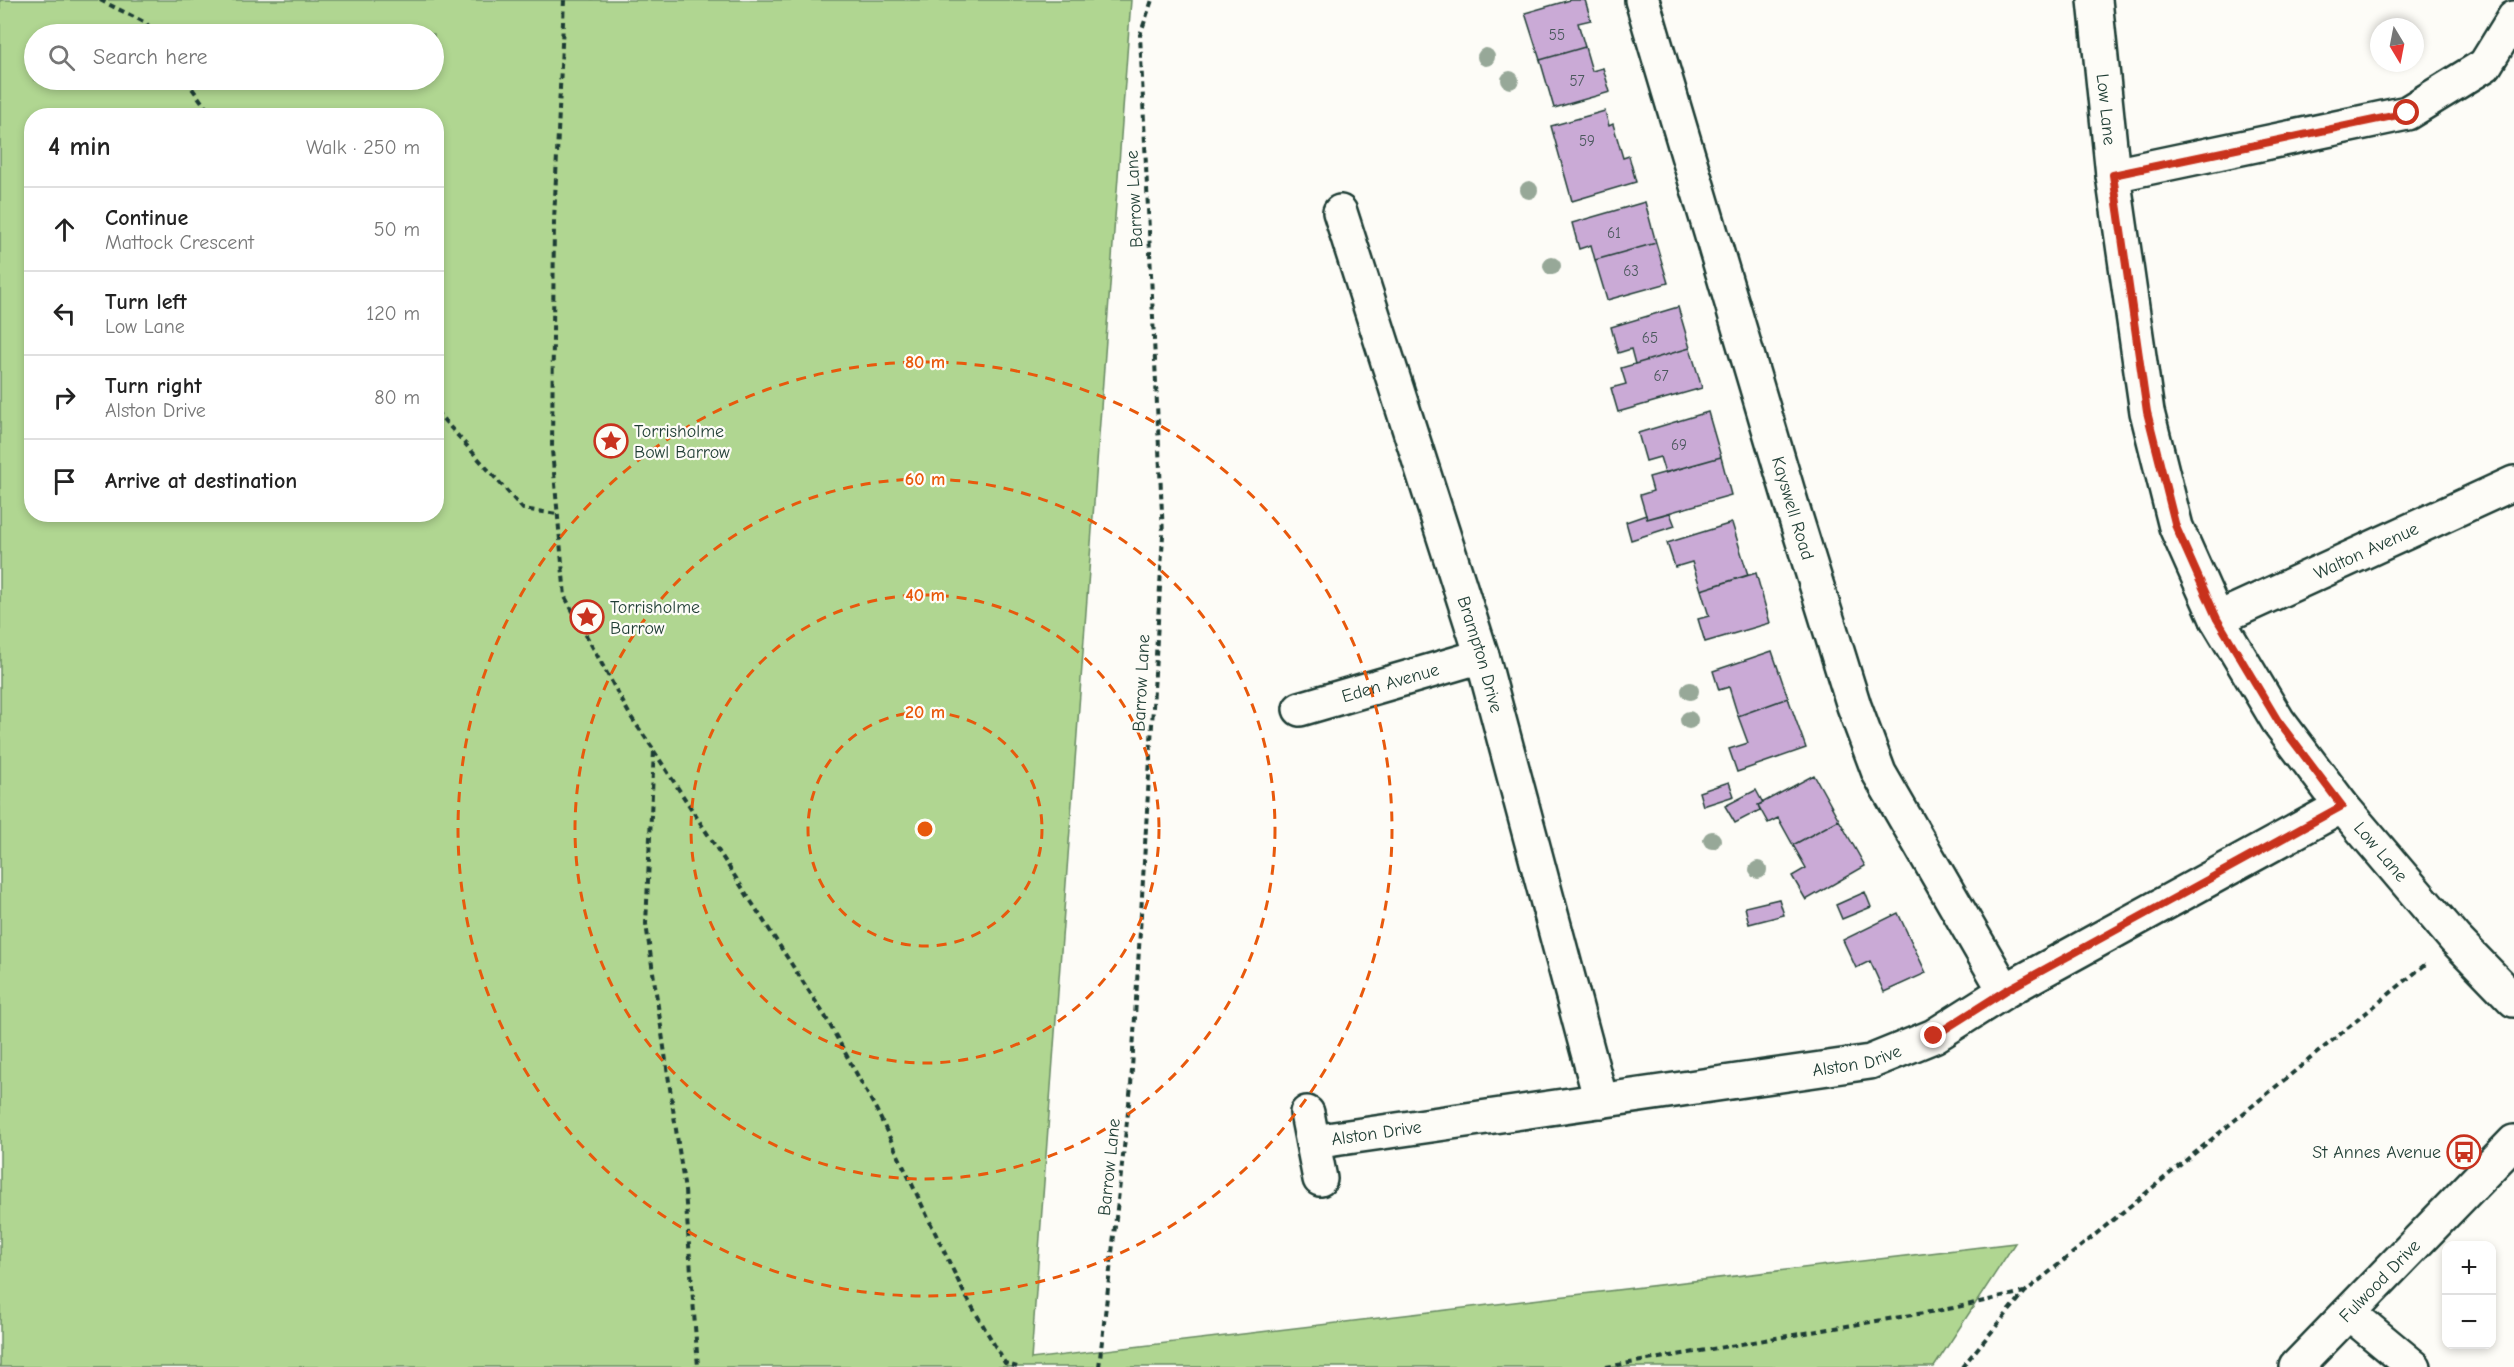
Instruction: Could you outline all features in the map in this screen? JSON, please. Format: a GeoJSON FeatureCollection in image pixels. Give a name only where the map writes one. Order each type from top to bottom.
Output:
{"type":"FeatureCollection","features":[{"type":"Feature","properties":{"kind":"street","name":"Kayswell Road"},"geometry":{"type":"LineString","coordinates":[[1642,0],[1788,495],[1854,706],[1879,773],[2005,991]]}},
{"type":"Feature","properties":{"kind":"street","name":"Low Lane"},"geometry":{"type":"LineString","coordinates":[[2095,0],[2113,175],[2147,412],[2176,527],[2217,619],[2278,721],[2342,806],[2455,939],[2514,1000]]}},
{"type":"Feature","properties":{"kind":"street"},"geometry":{"type":"LineString","coordinates":[[2113,175],[2407,113],[2485,65],[2514,18]]}},
{"type":"Feature","properties":{"kind":"street","name":"Brampton Drive"},"geometry":{"type":"LineString","coordinates":[[1340,212],[1482,656],[1601,1101]]}},
{"type":"Feature","properties":{"kind":"street","name":"Walton Avenue"},"geometry":{"type":"LineString","coordinates":[[2217,619],[2514,483]]}},
{"type":"Feature","properties":{"kind":"street","name":"Eden Avenue"},"geometry":{"type":"LineString","coordinates":[[1300,709],[1482,656]]}},
{"type":"Feature","properties":{"kind":"street","name":"Alston Drive"},"geometry":{"type":"LineString","coordinates":[[1320,1179],[1310,1127],[1601,1101],[1870,1062],[1934,1036],[2005,991],[2342,806]]}},
{"type":"Feature","properties":{"kind":"street","name":"Fulwood Drive"},"geometry":{"type":"LineString","coordinates":[[2296,1367],[2514,1142]]}},
{"type":"Feature","properties":{"kind":"street"},"geometry":{"type":"LineString","coordinates":[[2349,1313],[2414,1367]]}},
{"type":"Feature","properties":{"kind":"path"},"geometry":{"type":"LineString","coordinates":[[100,0],[147,24]]}},
{"type":"Feature","properties":{"kind":"path"},"geometry":{"type":"LineString","coordinates":[[564,0],[554,221],[552,450],[565,597],[631,717],[825,1016],[877,1111],[963,1292],[1005,1363],[1017,1367]]}},
{"type":"Feature","properties":{"kind":"path","name":"Barrow Lane"},"geometry":{"type":"LineString","coordinates":[[1100,1367],[1131,1086],[1163,535],[1140,35],[1152,0]]}},
{"type":"Feature","properties":{"kind":"path"},"geometry":{"type":"LineString","coordinates":[[193,90],[206,108]]}},
{"type":"Feature","properties":{"kind":"path"},"geometry":{"type":"LineString","coordinates":[[444,420],[523,509],[557,514]]}},
{"type":"Feature","properties":{"kind":"path"},"geometry":{"type":"LineString","coordinates":[[654,750],[646,924],[685,1191],[698,1367]]}},
{"type":"Feature","properties":{"kind":"path"},"geometry":{"type":"LineString","coordinates":[[1962,1367],[2025,1292],[2455,939]]}},
{"type":"Feature","properties":{"kind":"path"},"geometry":{"type":"LineString","coordinates":[[1606,1367],[1953,1308],[2025,1292]]}},
{"type":"Feature","properties":{"kind":"green space"},"geometry":{"type":"Polygon","coordinates":[[[0,0],[1131,0],[1031,1359],[2015,1243],[1934,1367],[0,1367],[0,0]]]}},
{"type":"Feature","properties":{"kind":"building"},"geometry":{"type":"Polygon","coordinates":[[[1570,0],[1585,0],[1591,20],[1578,23],[1585,47],[1540,60],[1525,13],[1570,0]]]}},
{"type":"Feature","properties":{"kind":"building"},"geometry":{"type":"Polygon","coordinates":[[[1585,47],[1592,71],[1603,68],[1610,92],[1554,108],[1540,60],[1585,47]]]}},
{"type":"Feature","properties":{"kind":"building"},"geometry":{"type":"Polygon","coordinates":[[[1605,111],[1609,126],[1613,124],[1623,158],[1629,156],[1636,182],[1572,201],[1551,126],[1605,111]]]}},
{"type":"Feature","properties":{"kind":"building"},"geometry":{"type":"Polygon","coordinates":[[[1645,202],[1656,243],[1595,260],[1591,245],[1579,249],[1572,223],[1645,202]]]}},
{"type":"Feature","properties":{"kind":"building"},"geometry":{"type":"Polygon","coordinates":[[[1656,243],[1668,283],[1607,300],[1595,260],[1656,243]]]}},
{"type":"Feature","properties":{"kind":"building"},"geometry":{"type":"Polygon","coordinates":[[[1678,307],[1690,348],[1635,364],[1631,349],[1618,353],[1611,327],[1678,307]]]}},
{"type":"Feature","properties":{"kind":"building"},"geometry":{"type":"Polygon","coordinates":[[[1690,348],[1702,388],[1618,412],[1611,388],[1626,384],[1621,368],[1690,348]]]}},
{"type":"Feature","properties":{"kind":"building"},"geometry":{"type":"Polygon","coordinates":[[[1708,412],[1721,457],[1665,473],[1660,457],[1646,461],[1638,433],[1708,412]]]}},
{"type":"Feature","properties":{"kind":"building"},"geometry":{"type":"Polygon","coordinates":[[[1721,457],[1731,495],[1647,519],[1640,495],[1653,491],[1649,477],[1721,457]]]}},
{"type":"Feature","properties":{"kind":"building"},"geometry":{"type":"Polygon","coordinates":[[[1670,513],[1675,526],[1631,540],[1626,522],[1646,515],[1647,519],[1670,513]]]}},
{"type":"Feature","properties":{"kind":"building"},"geometry":{"type":"Polygon","coordinates":[[[1732,523],[1748,575],[1701,590],[1692,562],[1675,567],[1667,543],[1732,523]]]}},
{"type":"Feature","properties":{"kind":"building"},"geometry":{"type":"Polygon","coordinates":[[[1756,573],[1770,623],[1705,642],[1698,619],[1709,616],[1701,590],[1756,573]]]}},
{"type":"Feature","properties":{"kind":"building"},"geometry":{"type":"Polygon","coordinates":[[[1772,651],[1788,698],[1738,716],[1729,687],[1719,690],[1713,671],[1772,651]]]}},
{"type":"Feature","properties":{"kind":"building"},"geometry":{"type":"Polygon","coordinates":[[[1788,698],[1806,748],[1737,772],[1729,749],[1748,743],[1738,716],[1788,698]]]}},
{"type":"Feature","properties":{"kind":"building"},"geometry":{"type":"Polygon","coordinates":[[[1814,775],[1839,820],[1793,845],[1778,818],[1768,823],[1758,805],[1814,775]]]}},
{"type":"Feature","properties":{"kind":"building"},"geometry":{"type":"Polygon","coordinates":[[[1729,782],[1734,796],[1703,806],[1699,792],[1729,782]]]}},
{"type":"Feature","properties":{"kind":"building"},"geometry":{"type":"Polygon","coordinates":[[[1756,790],[1763,803],[1758,805],[1760,810],[1735,823],[1725,806],[1756,790]]]}},
{"type":"Feature","properties":{"kind":"building"},"geometry":{"type":"Polygon","coordinates":[[[1839,820],[1865,866],[1806,900],[1792,876],[1806,868],[1793,845],[1839,820]]]}},
{"type":"Feature","properties":{"kind":"building"},"geometry":{"type":"Polygon","coordinates":[[[1865,892],[1871,907],[1842,919],[1836,905],[1865,892]]]}},
{"type":"Feature","properties":{"kind":"building"},"geometry":{"type":"Polygon","coordinates":[[[1779,899],[1784,915],[1749,924],[1745,907],[1779,899]]]}},
{"type":"Feature","properties":{"kind":"building"},"geometry":{"type":"Polygon","coordinates":[[[1898,913],[1926,973],[1884,992],[1870,961],[1856,968],[1843,940],[1898,913]]]}},
{"type":"Feature","properties":{"kind":"place","name":"Torrisholme Bowl Barrow"},"geometry":{"type":"Point","coordinates":[611,441]}},
{"type":"Feature","properties":{"kind":"place","name":"Torrisholme Barrow"},"geometry":{"type":"Point","coordinates":[587,617]}},
{"type":"Feature","properties":{"kind":"place","name":"St Annes Avenue"},"geometry":{"type":"Point","coordinates":[2464,1152]}},
{"type":"Feature","properties":{"kind":"route"},"geometry":{"type":"LineString","coordinates":[[1934,1036],[2005,991],[2342,806],[2278,721],[2217,619],[2176,527],[2147,412],[2113,175],[2407,113]]}}]}
